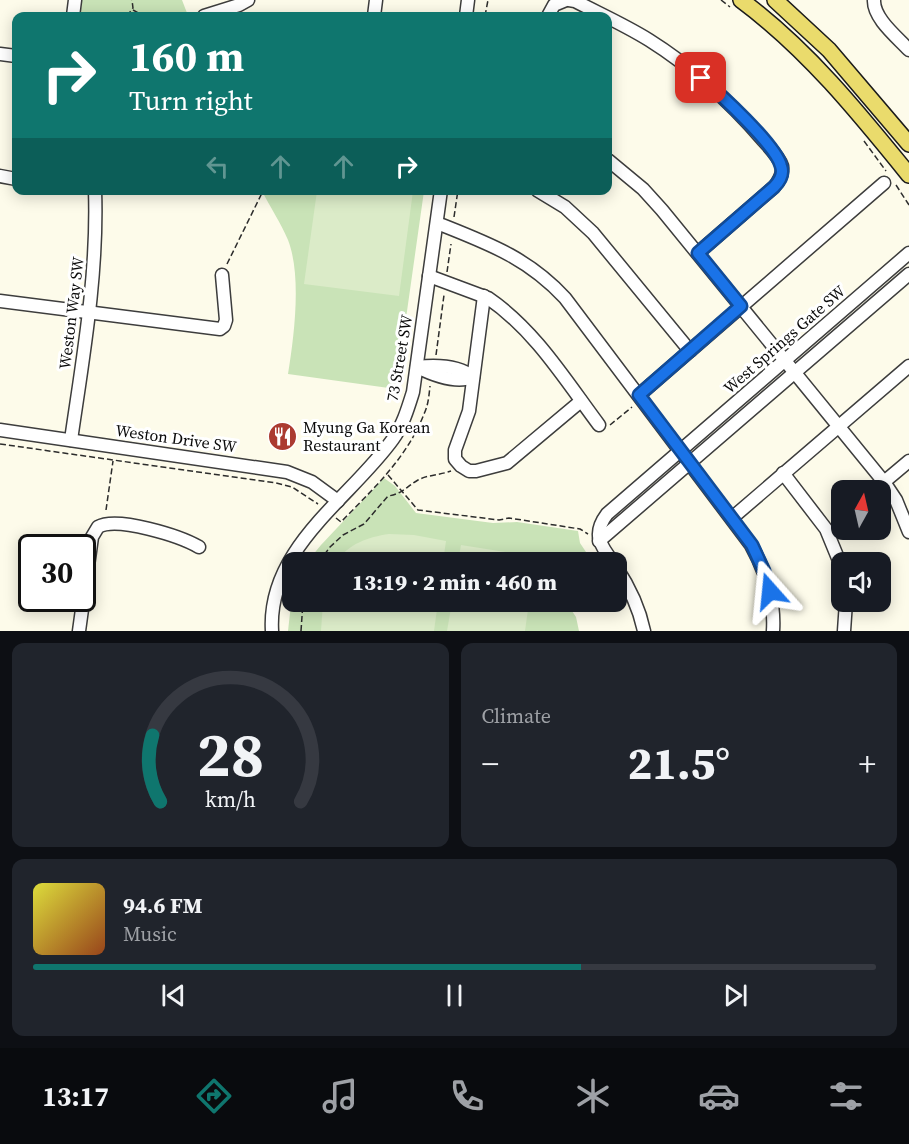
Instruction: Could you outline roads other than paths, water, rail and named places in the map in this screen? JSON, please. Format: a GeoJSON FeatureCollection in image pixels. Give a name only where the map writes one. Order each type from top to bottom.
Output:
{"type":"FeatureCollection","features":[{"type":"Feature","properties":{"kind":"main road"},"geometry":{"type":"LineString","coordinates":[[775,0],[829,50],[909,144]]}},
{"type":"Feature","properties":{"kind":"main road"},"geometry":{"type":"LineString","coordinates":[[739,6],[784,34],[810,59],[909,176]]}},
{"type":"Feature","properties":{"kind":"main road"},"geometry":{"type":"LineString","coordinates":[[885,146],[909,188]]}},
{"type":"Feature","properties":{"kind":"street"},"geometry":{"type":"LineString","coordinates":[[217,12],[248,0]]}},
{"type":"Feature","properties":{"kind":"street"},"geometry":{"type":"LineString","coordinates":[[550,12],[554,5],[568,0],[598,12]]}},
{"type":"Feature","properties":{"kind":"street"},"geometry":{"type":"LineString","coordinates":[[874,0],[873,4],[878,15],[909,50]]}},
{"type":"Feature","properties":{"kind":"street"},"geometry":{"type":"LineString","coordinates":[[612,19],[683,64],[731,105],[765,142],[782,168],[781,178],[774,187],[698,253]]}},
{"type":"Feature","properties":{"kind":"street"},"geometry":{"type":"LineString","coordinates":[[612,163],[643,189],[698,253],[882,480]]}},
{"type":"Feature","properties":{"kind":"street"},"geometry":{"type":"LineString","coordinates":[[640,397],[887,178]]}},
{"type":"Feature","properties":{"kind":"street","name":"Weston Way SW"},"geometry":{"type":"LineString","coordinates":[[71,440],[95,266],[97,223],[95,195]]}},
{"type":"Feature","properties":{"kind":"street","name":"73 Street SW"},"geometry":{"type":"LineString","coordinates":[[272,631],[272,613],[282,576],[301,542],[395,437],[405,418],[417,367],[440,195]]}},
{"type":"Feature","properties":{"kind":"street"},"geometry":{"type":"LineString","coordinates":[[546,195],[566,207],[592,233],[690,351]]}},
{"type":"Feature","properties":{"kind":"street"},"geometry":{"type":"LineString","coordinates":[[437,223],[520,259],[550,282],[565,298],[752,545],[764,571],[773,605],[773,631]]}},
{"type":"Feature","properties":{"kind":"street","name":"West Springs Gate SW"},"geometry":{"type":"LineString","coordinates":[[599,541],[599,528],[607,514],[909,253]]}},
{"type":"Feature","properties":{"kind":"street"},"geometry":{"type":"LineString","coordinates":[[0,301],[219,329],[224,326],[226,320],[222,274]]}},
{"type":"Feature","properties":{"kind":"street","name":"West Springs Gate SW"},"geometry":{"type":"LineString","coordinates":[[599,541],[909,274]]}},
{"type":"Feature","properties":{"kind":"street"},"geometry":{"type":"LineString","coordinates":[[429,276],[484,296],[496,303],[533,337],[599,425]]}},
{"type":"Feature","properties":{"kind":"street"},"geometry":{"type":"LineString","coordinates":[[484,296],[469,411],[455,450],[455,459],[460,466],[469,471],[476,471],[507,463],[581,401]]}},
{"type":"Feature","properties":{"kind":"street"},"geometry":{"type":"LineString","coordinates":[[417,367],[434,365],[465,371],[473,377]]}},
{"type":"Feature","properties":{"kind":"street"},"geometry":{"type":"LineString","coordinates":[[732,518],[909,366]]}},
{"type":"Feature","properties":{"kind":"street","name":"Weston Drive SW"},"geometry":{"type":"LineString","coordinates":[[0,430],[287,472],[312,482],[339,501]]}},
{"type":"Feature","properties":{"kind":"street"},"geometry":{"type":"LineString","coordinates":[[886,480],[909,460]]}},
{"type":"Feature","properties":{"kind":"street"},"geometry":{"type":"LineString","coordinates":[[783,473],[826,529],[835,552]]}},
{"type":"Feature","properties":{"kind":"street"},"geometry":{"type":"LineString","coordinates":[[891,492],[909,532]]}},
{"type":"Feature","properties":{"kind":"street"},"geometry":{"type":"LineString","coordinates":[[79,631],[92,537],[98,527],[110,523],[161,531],[181,537],[199,547]]}},
{"type":"Feature","properties":{"kind":"street"},"geometry":{"type":"LineString","coordinates":[[599,541],[604,552]]}},
{"type":"Feature","properties":{"kind":"street"},"geometry":{"type":"LineString","coordinates":[[627,584],[637,603],[644,631]]}},
{"type":"Feature","properties":{"kind":"street"},"geometry":{"type":"LineString","coordinates":[[844,631],[845,612]]}},
{"type":"Feature","properties":{"kind":"place","name":"Myung Ga Korean Restaurant"},"geometry":{"type":"Point","coordinates":[282,436]}}]}
